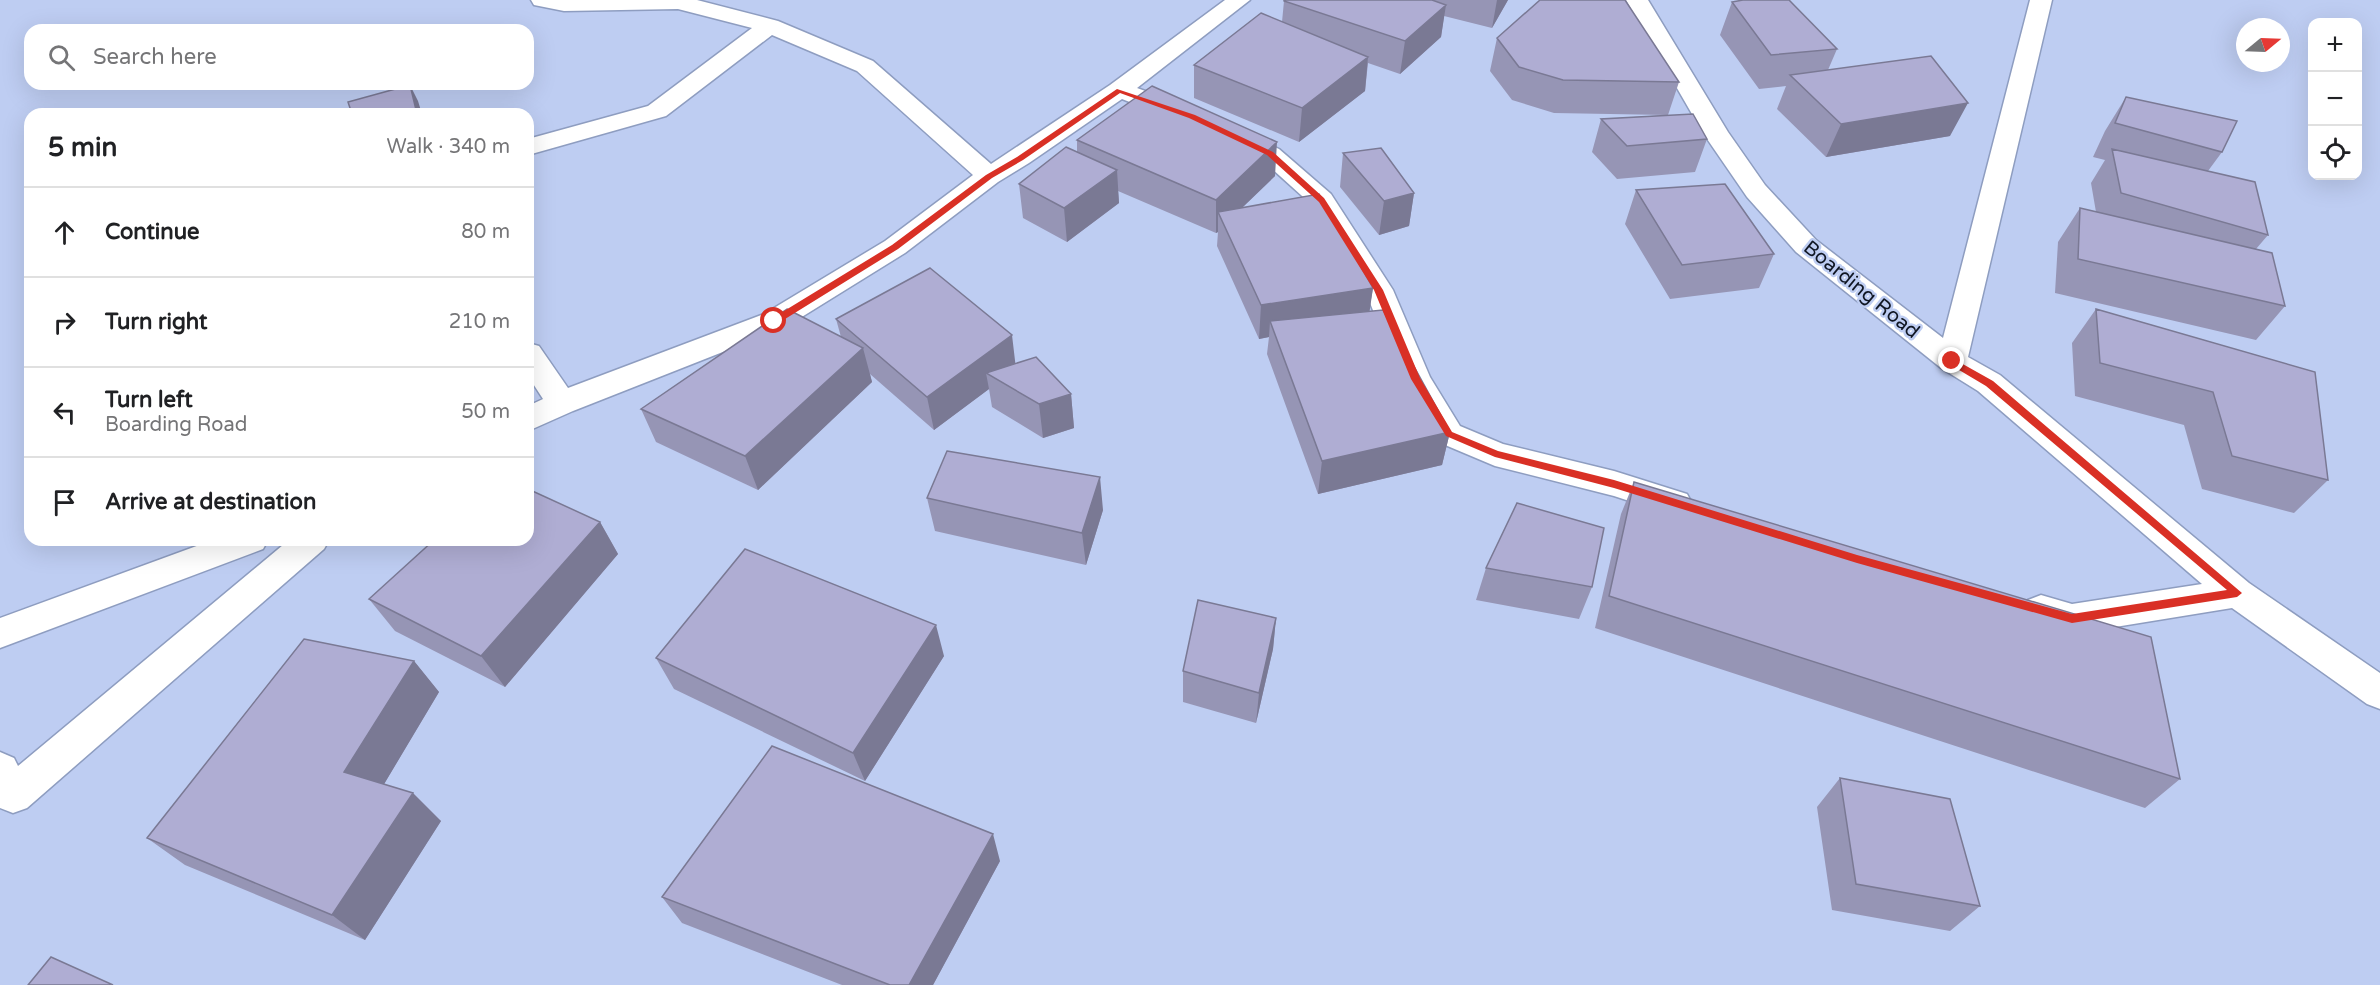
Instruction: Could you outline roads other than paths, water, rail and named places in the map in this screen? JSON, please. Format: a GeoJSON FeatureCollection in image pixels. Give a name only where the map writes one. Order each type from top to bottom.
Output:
{"type":"FeatureCollection","features":[{"type":"Feature","properties":{"kind":"street"},"geometry":{"type":"LineString","coordinates":[[542,0],[564,4],[678,2],[770,26],[865,66],[989,176]]}},
{"type":"Feature","properties":{"kind":"street"},"geometry":{"type":"LineString","coordinates":[[534,417],[562,403],[774,321],[895,247],[989,176],[1020,159],[1119,90],[1239,0]]}},
{"type":"Feature","properties":{"kind":"street","name":"Boarding Road"},"geometry":{"type":"LineString","coordinates":[[1637,0],[1716,133],[1756,191],[1806,246],[1952,361],[1989,383],[2237,593],[2380,693]]}},
{"type":"Feature","properties":{"kind":"street"},"geometry":{"type":"LineString","coordinates":[[1952,361],[2041,0]]}},
{"type":"Feature","properties":{"kind":"street"},"geometry":{"type":"LineString","coordinates":[[534,146],[657,111],[770,26]]}},
{"type":"Feature","properties":{"kind":"street"},"geometry":{"type":"LineString","coordinates":[[1119,90],[1207,124],[1270,154],[1322,200],[1379,290],[1415,379],[1449,434],[1495,454],[1614,484],[1702,511]]}},
{"type":"Feature","properties":{"kind":"street"},"geometry":{"type":"LineString","coordinates":[[534,362],[562,403]]}},
{"type":"Feature","properties":{"kind":"street"},"geometry":{"type":"LineString","coordinates":[[0,633],[235,546]]}},
{"type":"Feature","properties":{"kind":"street"},"geometry":{"type":"LineString","coordinates":[[4,792],[305,546]]}},
{"type":"Feature","properties":{"kind":"street"},"geometry":{"type":"LineString","coordinates":[[2016,603],[2072,619],[2237,593]]}}]}
